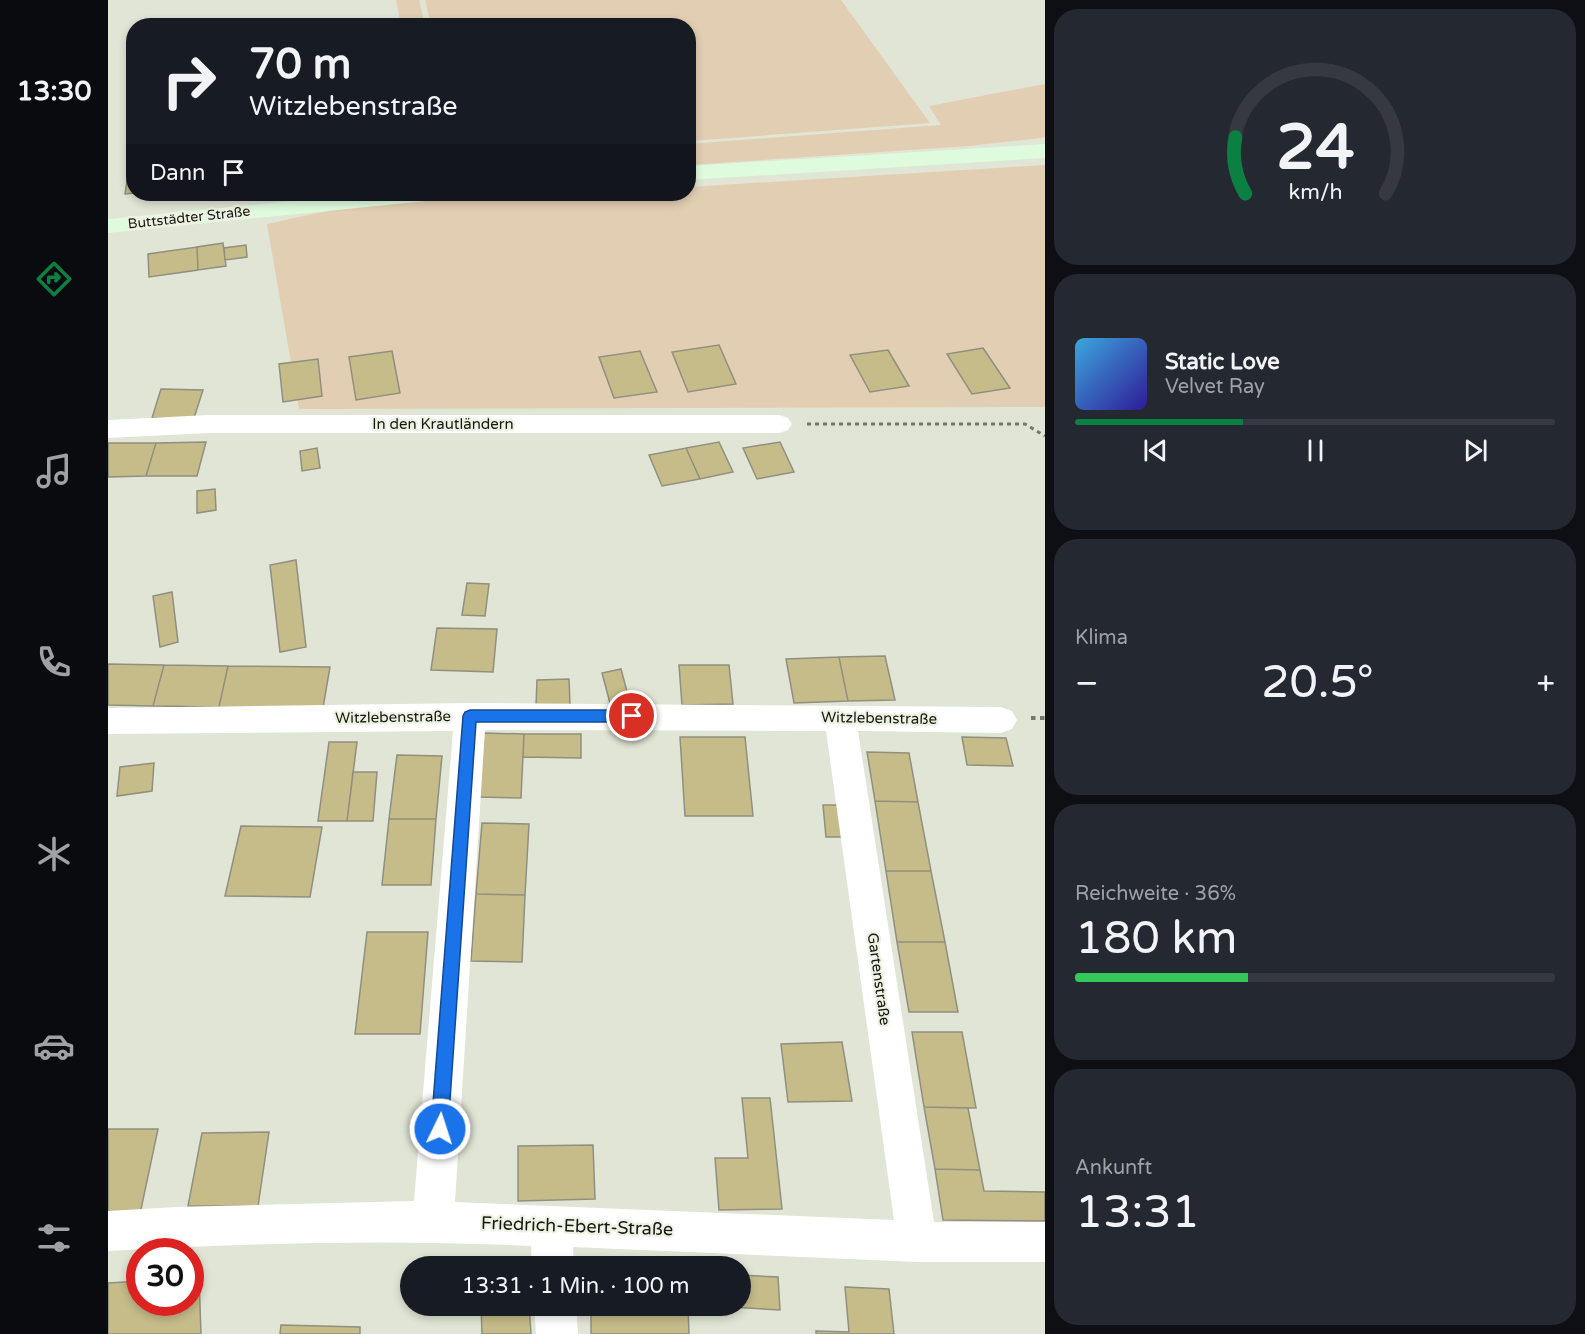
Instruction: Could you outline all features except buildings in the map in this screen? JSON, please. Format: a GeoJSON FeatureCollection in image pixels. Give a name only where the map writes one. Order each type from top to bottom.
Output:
{"type":"FeatureCollection","features":[{"type":"Feature","properties":{"kind":"main road"},"geometry":{"type":"LineString","coordinates":[[696,173],[1045,151]]}},
{"type":"Feature","properties":{"kind":"main road","name":"Buttstädter Straße"},"geometry":{"type":"LineString","coordinates":[[108,226],[342,201]]}},
{"type":"Feature","properties":{"kind":"street","name":"In den Krautländern"},"geometry":{"type":"LineString","coordinates":[[108,429],[209,424],[779,424]]}},
{"type":"Feature","properties":{"kind":"street","name":"Witzlebenstraße"},"geometry":{"type":"LineString","coordinates":[[108,721],[470,716],[1001,720]]}},
{"type":"Feature","properties":{"kind":"street"},"geometry":{"type":"LineString","coordinates":[[433,1221],[470,716]]}},
{"type":"Feature","properties":{"kind":"street","name":"Gartenstraße"},"geometry":{"type":"LineString","coordinates":[[840,717],[917,1242]]}},
{"type":"Feature","properties":{"kind":"street","name":"Friedrich-Ebert-Straße"},"geometry":{"type":"LineString","coordinates":[[108,1231],[176,1227],[433,1221],[917,1242],[1045,1242]]}},
{"type":"Feature","properties":{"kind":"street"},"geometry":{"type":"LineString","coordinates":[[551,1225],[553,1256]]}},
{"type":"Feature","properties":{"kind":"street"},"geometry":{"type":"LineString","coordinates":[[556,1316],[557,1334]]}},
{"type":"Feature","properties":{"kind":"path"},"geometry":{"type":"LineString","coordinates":[[779,424],[1025,424],[1045,436]]}},
{"type":"Feature","properties":{"kind":"shaded area"},"geometry":{"type":"Polygon","coordinates":[[[396,0],[419,0],[423,18],[400,18],[396,0]]]}},
{"type":"Feature","properties":{"kind":"shaded area"},"geometry":{"type":"Polygon","coordinates":[[[425,0],[841,0],[930,123],[696,140],[696,18],[429,18],[425,0]]]}},
{"type":"Feature","properties":{"kind":"shaded area"},"geometry":{"type":"Polygon","coordinates":[[[1045,84],[1045,137],[969,146],[696,165],[696,143],[941,125],[929,106],[1045,84]]]}},
{"type":"Feature","properties":{"kind":"shaded area"},"geometry":{"type":"Polygon","coordinates":[[[1045,165],[1045,407],[299,409],[267,224],[333,210],[429,201],[696,201],[696,187],[1045,165]]]}},
{"type":"Feature","properties":{"kind":"route"},"geometry":{"type":"LineString","coordinates":[[440,1129],[470,716],[632,716]]}}]}
